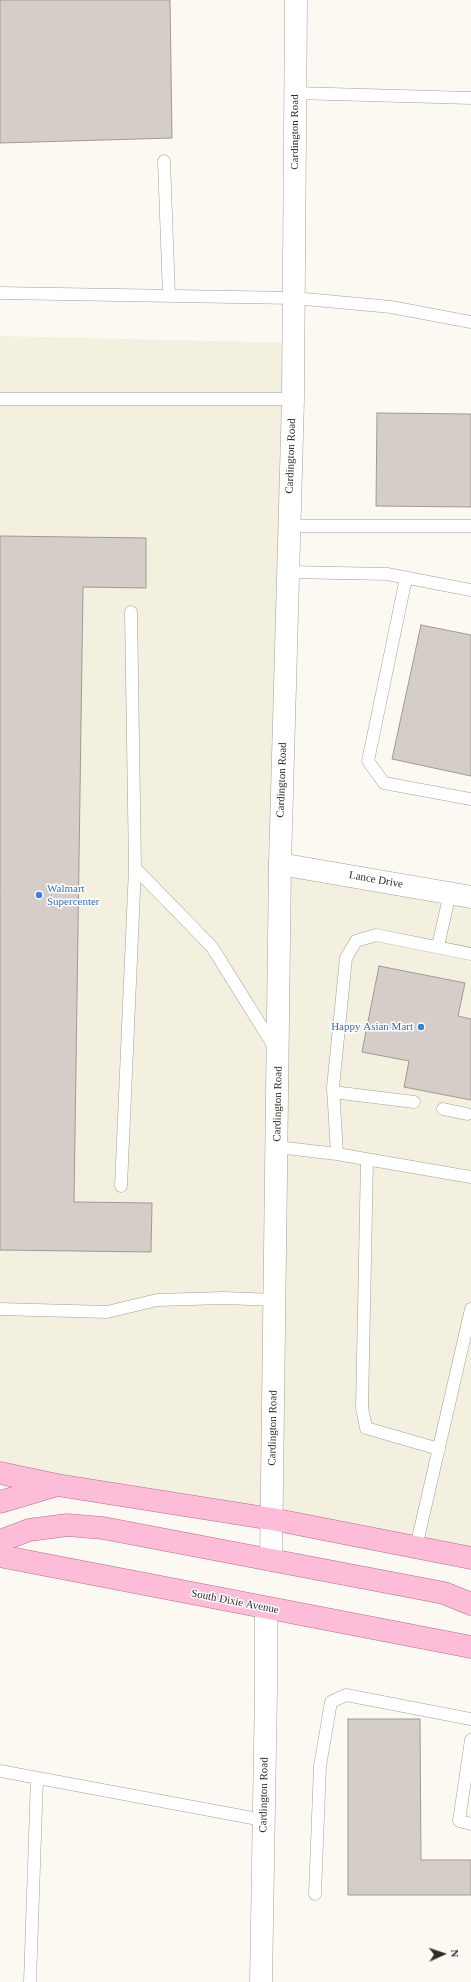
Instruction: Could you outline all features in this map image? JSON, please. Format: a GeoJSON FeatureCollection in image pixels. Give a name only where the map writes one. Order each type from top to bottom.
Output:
{"type":"FeatureCollection","features":[{"type":"Feature","properties":{"kind":"main road"},"geometry":{"type":"LineString","coordinates":[[0,1473],[57,1485],[272,1519],[471,1558]]}},
{"type":"Feature","properties":{"kind":"main road"},"geometry":{"type":"LineString","coordinates":[[0,1502],[57,1485]]}},
{"type":"Feature","properties":{"kind":"main road"},"geometry":{"type":"LineString","coordinates":[[0,1541],[29,1530],[67,1525],[103,1528],[444,1593],[471,1604]]}},
{"type":"Feature","properties":{"kind":"main road","name":"South Dixie Avenue"},"geometry":{"type":"LineString","coordinates":[[0,1556],[471,1647]]}},
{"type":"Feature","properties":{"kind":"street","name":"Cardington Road"},"geometry":{"type":"LineString","coordinates":[[271,1560],[280,864],[293,400],[296,0]]}},
{"type":"Feature","properties":{"kind":"street","name":"Lance Drive"},"geometry":{"type":"LineString","coordinates":[[280,864],[471,897]]}},
{"type":"Feature","properties":{"kind":"street","name":"Cardington Road"},"geometry":{"type":"LineString","coordinates":[[261,1982],[266,1608]]}},
{"type":"Feature","properties":{"kind":"lane"},"geometry":{"type":"LineString","coordinates":[[295,93],[471,98]]}},
{"type":"Feature","properties":{"kind":"lane"},"geometry":{"type":"LineString","coordinates":[[164,161],[169,296]]}},
{"type":"Feature","properties":{"kind":"lane"},"geometry":{"type":"LineString","coordinates":[[0,293],[294,298],[391,307],[471,322]]}},
{"type":"Feature","properties":{"kind":"lane"},"geometry":{"type":"LineString","coordinates":[[0,399],[293,400]]}},
{"type":"Feature","properties":{"kind":"lane"},"geometry":{"type":"LineString","coordinates":[[289,526],[471,526]]}},
{"type":"Feature","properties":{"kind":"lane"},"geometry":{"type":"LineString","coordinates":[[288,572],[387,574],[471,590]]}},
{"type":"Feature","properties":{"kind":"lane"},"geometry":{"type":"LineString","coordinates":[[406,578],[368,761],[384,783],[471,799]]}},
{"type":"Feature","properties":{"kind":"lane"},"geometry":{"type":"LineString","coordinates":[[121,1186],[135,868],[131,612]]}},
{"type":"Feature","properties":{"kind":"lane"},"geometry":{"type":"LineString","coordinates":[[135,868],[212,947],[278,1052]]}},
{"type":"Feature","properties":{"kind":"lane"},"geometry":{"type":"LineString","coordinates":[[438,946],[450,893]]}},
{"type":"Feature","properties":{"kind":"lane"},"geometry":{"type":"LineString","coordinates":[[336,1154],[333,1092],[346,958],[356,941],[376,935],[438,946],[471,954]]}},
{"type":"Feature","properties":{"kind":"lane"},"geometry":{"type":"LineString","coordinates":[[333,1092],[414,1102]]}},
{"type":"Feature","properties":{"kind":"lane"},"geometry":{"type":"LineString","coordinates":[[443,1109],[466,1114]]}},
{"type":"Feature","properties":{"kind":"lane"},"geometry":{"type":"LineString","coordinates":[[277,1147],[336,1154],[471,1177]]}},
{"type":"Feature","properties":{"kind":"lane"},"geometry":{"type":"LineString","coordinates":[[367,1160],[362,1408],[366,1428],[439,1449]]}},
{"type":"Feature","properties":{"kind":"lane"},"geometry":{"type":"LineString","coordinates":[[0,1309],[107,1312],[157,1300],[224,1298],[275,1300]]}},
{"type":"Feature","properties":{"kind":"lane"},"geometry":{"type":"LineString","coordinates":[[416,1547],[471,1309]]}},
{"type":"Feature","properties":{"kind":"lane"},"geometry":{"type":"LineString","coordinates":[[315,1894],[320,1766],[331,1702],[346,1695],[471,1718]]}},
{"type":"Feature","properties":{"kind":"lane"},"geometry":{"type":"LineString","coordinates":[[471,1740],[459,1821],[471,1824]]}},
{"type":"Feature","properties":{"kind":"lane"},"geometry":{"type":"LineString","coordinates":[[0,1771],[263,1820]]}},
{"type":"Feature","properties":{"kind":"lane"},"geometry":{"type":"LineString","coordinates":[[30,1982],[37,1778]]}},
{"type":"Feature","properties":{"kind":"shaded area"},"geometry":{"type":"Polygon","coordinates":[[[0,336],[293,343],[280,863],[471,902],[471,1565],[0,1472],[0,336]]]}},
{"type":"Feature","properties":{"kind":"building"},"geometry":{"type":"Polygon","coordinates":[[[0,0],[170,0],[172,138],[0,143],[0,0]]]}},
{"type":"Feature","properties":{"kind":"building"},"geometry":{"type":"Polygon","coordinates":[[[377,413],[471,414],[471,507],[376,506],[377,413]]]}},
{"type":"Feature","properties":{"kind":"building","name":"Walmart Supercenter"},"geometry":{"type":"Polygon","coordinates":[[[0,536],[146,538],[146,588],[83,587],[74,1202],[152,1203],[151,1252],[0,1250],[0,536]]]}},
{"type":"Feature","properties":{"kind":"building"},"geometry":{"type":"Polygon","coordinates":[[[421,625],[471,635],[471,776],[392,759],[421,625]]]}},
{"type":"Feature","properties":{"kind":"building"},"geometry":{"type":"Polygon","coordinates":[[[379,966],[465,983],[458,1016],[471,1019],[471,1100],[404,1087],[409,1061],[362,1052],[379,966]]]}},
{"type":"Feature","properties":{"kind":"building"},"geometry":{"type":"Polygon","coordinates":[[[348,1719],[420,1719],[421,1860],[471,1860],[471,1895],[348,1895],[348,1719]]]}},
{"type":"Feature","properties":{"kind":"place","name":"Walmart Supercenter"},"geometry":{"type":"Point","coordinates":[39,895]}},
{"type":"Feature","properties":{"kind":"place","name":"Happy Asian Mart"},"geometry":{"type":"Point","coordinates":[421,1027]}}]}
